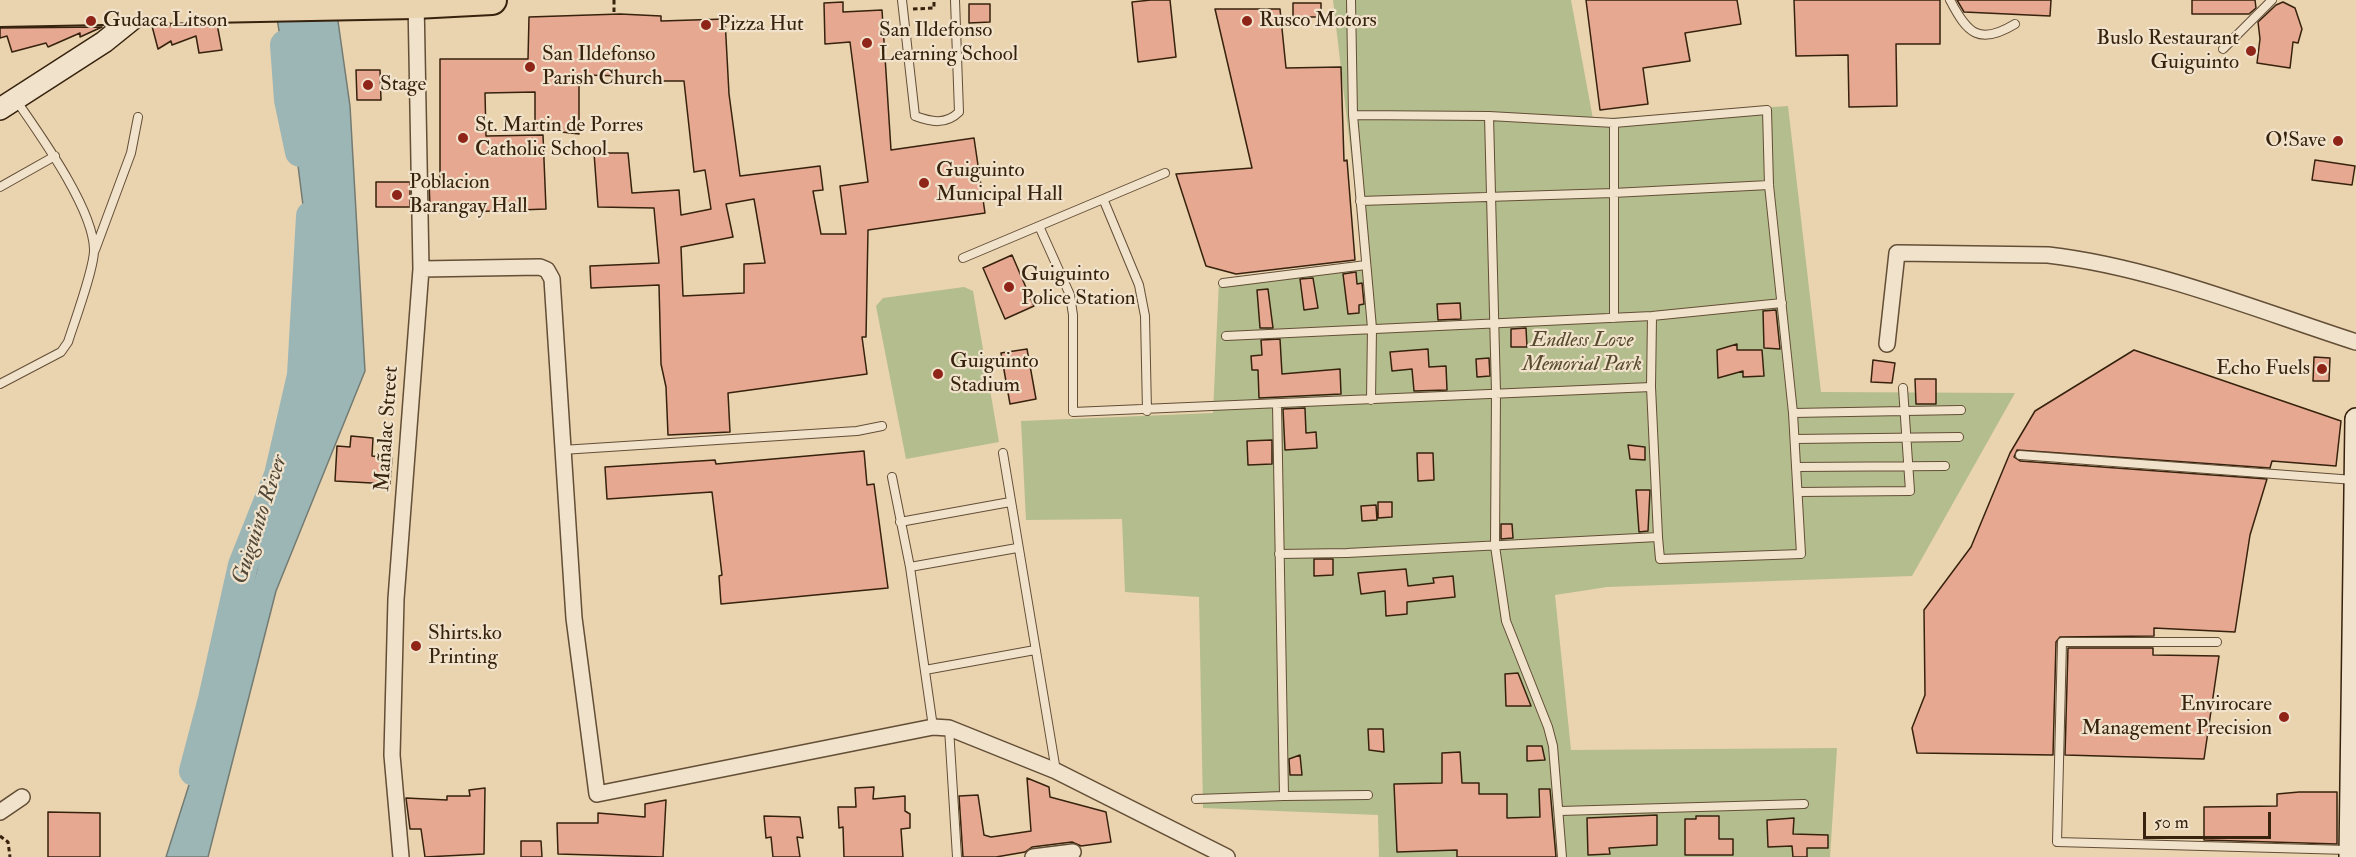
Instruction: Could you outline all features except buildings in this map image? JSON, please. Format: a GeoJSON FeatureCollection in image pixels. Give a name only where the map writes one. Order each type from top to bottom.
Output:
{"type":"FeatureCollection","features":[{"type":"Feature","properties":{"kind":"highway"},"geometry":{"type":"LineString","coordinates":[[0,12],[147,4],[236,7],[492,0]]}},
{"type":"Feature","properties":{"kind":"main road"},"geometry":{"type":"LineString","coordinates":[[7,104],[104,42],[147,4]]}},
{"type":"Feature","properties":{"kind":"main road"},"geometry":{"type":"LineString","coordinates":[[2350,854],[2356,419]]}},
{"type":"Feature","properties":{"kind":"street","name":"Mañalac Street"},"geometry":{"type":"LineString","coordinates":[[401,857],[399,807],[392,755],[396,599],[421,268],[418,25],[408,3]]}},
{"type":"Feature","properties":{"kind":"street"},"geometry":{"type":"LineString","coordinates":[[1887,344],[1897,253],[2048,255],[2073,258],[2138,272],[2356,342]]}},
{"type":"Feature","properties":{"kind":"street"},"geometry":{"type":"LineString","coordinates":[[421,268],[540,267],[547,270],[552,279],[561,450],[576,646],[597,794],[941,728],[1056,771],[1227,857]]}},
{"type":"Feature","properties":{"kind":"street"},"geometry":{"type":"LineString","coordinates":[[0,813],[22,797]]}},
{"type":"Feature","properties":{"kind":"street"},"geometry":{"type":"LineString","coordinates":[[1034,857],[1073,852]]}},
{"type":"Feature","properties":{"kind":"lane"},"geometry":{"type":"LineString","coordinates":[[903,4],[915,116],[939,122],[952,119],[959,112],[955,0]]}},
{"type":"Feature","properties":{"kind":"lane"},"geometry":{"type":"LineString","coordinates":[[1351,0],[1353,115],[1372,328],[1371,400]]}},
{"type":"Feature","properties":{"kind":"lane"},"geometry":{"type":"LineString","coordinates":[[1950,0],[1962,24],[1970,30],[1985,35],[1998,35],[2015,24]]}},
{"type":"Feature","properties":{"kind":"lane"},"geometry":{"type":"LineString","coordinates":[[2223,49],[2272,0]]}},
{"type":"Feature","properties":{"kind":"lane"},"geometry":{"type":"LineString","coordinates":[[7,104],[55,156],[89,224],[95,252]]}},
{"type":"Feature","properties":{"kind":"lane"},"geometry":{"type":"LineString","coordinates":[[1353,115],[1489,116],[1614,123],[1767,110],[1769,185],[1793,413],[1801,554],[1660,559],[1651,387],[1652,316]]}},
{"type":"Feature","properties":{"kind":"lane"},"geometry":{"type":"LineString","coordinates":[[1489,116],[1496,392],[1495,546],[1506,621],[1548,727],[1560,812],[1562,857]]}},
{"type":"Feature","properties":{"kind":"lane"},"geometry":{"type":"LineString","coordinates":[[0,384],[61,352],[68,342],[95,252],[131,153],[138,117]]}},
{"type":"Feature","properties":{"kind":"lane"},"geometry":{"type":"LineString","coordinates":[[1614,123],[1614,318]]}},
{"type":"Feature","properties":{"kind":"lane"},"geometry":{"type":"LineString","coordinates":[[0,188],[55,156]]}},
{"type":"Feature","properties":{"kind":"lane"},"geometry":{"type":"LineString","coordinates":[[963,258],[1104,201],[1165,173]]}},
{"type":"Feature","properties":{"kind":"lane"},"geometry":{"type":"LineString","coordinates":[[1360,201],[1492,198],[1769,185]]}},
{"type":"Feature","properties":{"kind":"lane"},"geometry":{"type":"LineString","coordinates":[[1104,201],[1139,285],[1145,316],[1147,411]]}},
{"type":"Feature","properties":{"kind":"lane"},"geometry":{"type":"LineString","coordinates":[[1039,226],[1070,295],[1073,315],[1073,412],[1147,411],[1496,392],[1651,387]]}},
{"type":"Feature","properties":{"kind":"lane"},"geometry":{"type":"LineString","coordinates":[[1223,283],[1366,265]]}},
{"type":"Feature","properties":{"kind":"lane"},"geometry":{"type":"LineString","coordinates":[[1226,336],[1652,316],[1782,303]]}},
{"type":"Feature","properties":{"kind":"lane"},"geometry":{"type":"LineString","coordinates":[[1798,492],[1910,491],[1903,388]]}},
{"type":"Feature","properties":{"kind":"lane"},"geometry":{"type":"LineString","coordinates":[[1277,404],[1284,796]]}},
{"type":"Feature","properties":{"kind":"lane"},"geometry":{"type":"LineString","coordinates":[[1793,413],[1961,410]]}},
{"type":"Feature","properties":{"kind":"lane"},"geometry":{"type":"LineString","coordinates":[[561,450],[857,431],[882,426]]}},
{"type":"Feature","properties":{"kind":"lane"},"geometry":{"type":"LineString","coordinates":[[1795,439],[1959,437]]}},
{"type":"Feature","properties":{"kind":"lane"},"geometry":{"type":"LineString","coordinates":[[1004,453],[1017,548],[1056,771]]}},
{"type":"Feature","properties":{"kind":"lane"},"geometry":{"type":"LineString","coordinates":[[2020,455],[2355,480]]}},
{"type":"Feature","properties":{"kind":"lane"},"geometry":{"type":"LineString","coordinates":[[1797,467],[1946,466]]}},
{"type":"Feature","properties":{"kind":"lane"},"geometry":{"type":"LineString","coordinates":[[892,477],[910,567],[925,670],[941,728],[957,857]]}},
{"type":"Feature","properties":{"kind":"lane"},"geometry":{"type":"LineString","coordinates":[[900,522],[1010,501]]}},
{"type":"Feature","properties":{"kind":"lane"},"geometry":{"type":"LineString","coordinates":[[1279,554],[1658,537]]}},
{"type":"Feature","properties":{"kind":"lane"},"geometry":{"type":"LineString","coordinates":[[910,567],[1017,548]]}},
{"type":"Feature","properties":{"kind":"lane"},"geometry":{"type":"LineString","coordinates":[[2217,642],[2062,642],[2057,842],[2350,854]]}},
{"type":"Feature","properties":{"kind":"lane"},"geometry":{"type":"LineString","coordinates":[[925,670],[1035,650]]}},
{"type":"Feature","properties":{"kind":"lane"},"geometry":{"type":"LineString","coordinates":[[1197,799],[1368,795]]}},
{"type":"Feature","properties":{"kind":"lane"},"geometry":{"type":"LineString","coordinates":[[1560,812],[1804,804]]}},
{"type":"Feature","properties":{"kind":"path"},"geometry":{"type":"LineString","coordinates":[[614,0],[614,12]]}},
{"type":"Feature","properties":{"kind":"path"},"geometry":{"type":"LineString","coordinates":[[903,4],[934,8],[934,0]]}},
{"type":"Feature","properties":{"kind":"path"},"geometry":{"type":"LineString","coordinates":[[0,836],[8,842],[10,857]]}},
{"type":"Feature","properties":{"kind":"green space","name":"Endless Love Memorial Park"},"geometry":{"type":"Polygon","coordinates":[[[1333,0],[1571,0],[1593,119],[1788,106],[1821,392],[2015,393],[1912,576],[1607,587],[1555,595],[1571,750],[1837,748],[1830,857],[1379,857],[1378,815],[1203,808],[1199,597],[1125,592],[1122,519],[1026,520],[1021,421],[1213,413],[1219,281],[1364,266],[1333,0]]]}},
{"type":"Feature","properties":{"kind":"green space","name":"Guiguinto Stadium"},"geometry":{"type":"Polygon","coordinates":[[[964,287],[973,291],[999,442],[906,459],[876,306],[883,298],[964,287]]]}},
{"type":"Feature","properties":{"kind":"water"},"geometry":{"type":"Polygon","coordinates":[[[274,0],[335,0],[350,106],[365,371],[276,591],[208,857],[166,857],[250,594],[306,394],[309,253],[288,86],[274,0]]]}},
{"type":"Feature","properties":{"kind":"waterway","name":"Guiguinto River"},"geometry":{"type":"LineString","coordinates":[[285,45],[289,100],[300,152]]}},
{"type":"Feature","properties":{"kind":"waterway","name":"Guiguinto River"},"geometry":{"type":"LineString","coordinates":[[194,771],[213,699],[243,565],[279,475],[302,375],[311,216]]}},
{"type":"Feature","properties":{"kind":"place","name":"Gudaca Litson"},"geometry":{"type":"Point","coordinates":[91,21]}},
{"type":"Feature","properties":{"kind":"place","name":"Rusco Motors"},"geometry":{"type":"Point","coordinates":[1247,21]}},
{"type":"Feature","properties":{"kind":"place","name":"Pizza Hut"},"geometry":{"type":"Point","coordinates":[706,25]}},
{"type":"Feature","properties":{"kind":"place","name":"San Ildefonso Learning School"},"geometry":{"type":"Point","coordinates":[867,43]}},
{"type":"Feature","properties":{"kind":"place","name":"Buslo Restaurant Guiguinto"},"geometry":{"type":"Point","coordinates":[2251,51]}},
{"type":"Feature","properties":{"kind":"place","name":"San Ildefonso Parish Church"},"geometry":{"type":"Point","coordinates":[530,67]}},
{"type":"Feature","properties":{"kind":"place","name":"Stage"},"geometry":{"type":"Point","coordinates":[368,85]}},
{"type":"Feature","properties":{"kind":"place","name":"St. Martin de Porres Catholic School"},"geometry":{"type":"Point","coordinates":[463,138]}},
{"type":"Feature","properties":{"kind":"place","name":"O!Save"},"geometry":{"type":"Point","coordinates":[2338,141]}},
{"type":"Feature","properties":{"kind":"place","name":"Guiguinto Municipal Hall"},"geometry":{"type":"Point","coordinates":[924,183]}},
{"type":"Feature","properties":{"kind":"place","name":"Poblacion Barangay Hall"},"geometry":{"type":"Point","coordinates":[397,195]}},
{"type":"Feature","properties":{"kind":"place","name":"Guiguinto Police Station"},"geometry":{"type":"Point","coordinates":[1009,287]}},
{"type":"Feature","properties":{"kind":"place","name":"Echo Fuels"},"geometry":{"type":"Point","coordinates":[2322,369]}},
{"type":"Feature","properties":{"kind":"place","name":"Guiguinto Stadium"},"geometry":{"type":"Point","coordinates":[938,374]}},
{"type":"Feature","properties":{"kind":"place","name":"Shirts.ko Printing"},"geometry":{"type":"Point","coordinates":[416,646]}},
{"type":"Feature","properties":{"kind":"place","name":"Envirocare Management Precision"},"geometry":{"type":"Point","coordinates":[2284,717]}}]}
